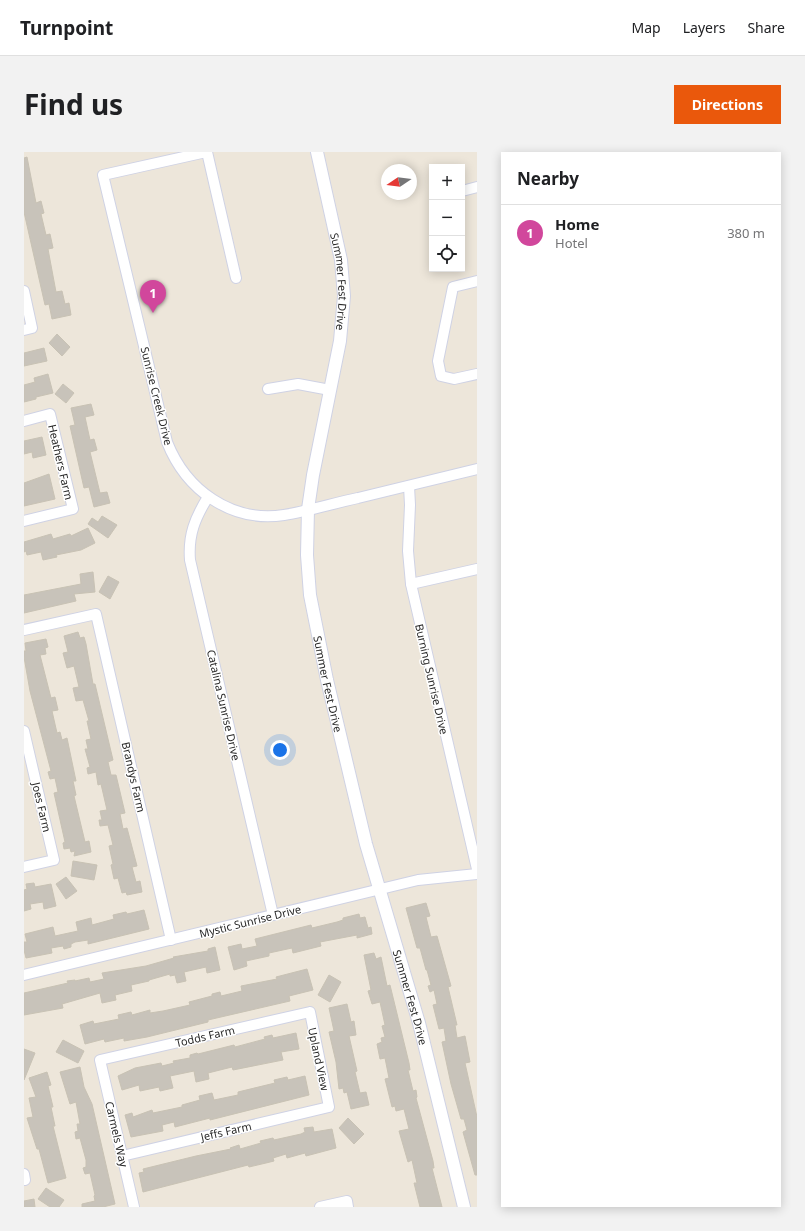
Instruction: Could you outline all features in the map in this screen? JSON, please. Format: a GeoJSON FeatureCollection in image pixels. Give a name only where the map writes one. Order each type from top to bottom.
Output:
{"type":"FeatureCollection","features":[{"type":"Feature","properties":{"kind":"street","name":"Sunrise Creek Drive"},"geometry":{"type":"LineString","coordinates":[[207,152],[103,175],[167,442],[183,472],[208,497],[236,511],[261,516],[284,515],[308,510],[477,469]]}},
{"type":"Feature","properties":{"kind":"street"},"geometry":{"type":"LineString","coordinates":[[207,152],[236,278]]}},
{"type":"Feature","properties":{"kind":"street","name":"Summer Fest Drive"},"geometry":{"type":"LineString","coordinates":[[317,152],[344,280],[343,318],[313,475],[308,510],[307,555],[310,595],[366,844],[419,1023],[464,1207]]}},
{"type":"Feature","properties":{"kind":"street"},"geometry":{"type":"LineString","coordinates":[[465,190],[477,187]]}},
{"type":"Feature","properties":{"kind":"street"},"geometry":{"type":"LineString","coordinates":[[477,281],[453,287],[438,361],[441,376],[454,379],[477,374]]}},
{"type":"Feature","properties":{"kind":"street"},"geometry":{"type":"LineString","coordinates":[[24,291],[28,329]]}},
{"type":"Feature","properties":{"kind":"street"},"geometry":{"type":"LineString","coordinates":[[268,389],[298,384],[330,390]]}},
{"type":"Feature","properties":{"kind":"street","name":"Heathers Farm"},"geometry":{"type":"LineString","coordinates":[[24,420],[50,414],[73,509],[24,521]]}},
{"type":"Feature","properties":{"kind":"street","name":"Burning Sunrise Drive"},"geometry":{"type":"LineString","coordinates":[[409,486],[410,505],[408,551],[411,584],[477,869]]}},
{"type":"Feature","properties":{"kind":"street","name":"Catalina Sunrise Drive"},"geometry":{"type":"LineString","coordinates":[[208,497],[198,513],[190,535],[190,560],[273,915]]}},
{"type":"Feature","properties":{"kind":"street"},"geometry":{"type":"LineString","coordinates":[[411,584],[477,569]]}},
{"type":"Feature","properties":{"kind":"street","name":"Brandys Farm"},"geometry":{"type":"LineString","coordinates":[[24,630],[96,614],[171,940]]}},
{"type":"Feature","properties":{"kind":"street","name":"Joes Farm"},"geometry":{"type":"LineString","coordinates":[[24,731],[54,860],[24,868]]}},
{"type":"Feature","properties":{"kind":"street","name":"Mystic Sunrise Drive"},"geometry":{"type":"LineString","coordinates":[[24,975],[379,889],[433,877],[477,874]]}},
{"type":"Feature","properties":{"kind":"street","name":"Todds Farm"},"geometry":{"type":"LineString","coordinates":[[100,1060],[310,1012]]}},
{"type":"Feature","properties":{"kind":"street","name":"Upland View"},"geometry":{"type":"LineString","coordinates":[[310,1012],[329,1106]]}},
{"type":"Feature","properties":{"kind":"street","name":"Carmels Way"},"geometry":{"type":"LineString","coordinates":[[100,1060],[134,1207]]}},
{"type":"Feature","properties":{"kind":"street","name":"Jeffs Farm"},"geometry":{"type":"LineString","coordinates":[[122,1156],[329,1106]]}},
{"type":"Feature","properties":{"kind":"street"},"geometry":{"type":"LineString","coordinates":[[320,1207],[347,1204]]}},
{"type":"Feature","properties":{"kind":"building"},"geometry":{"type":"Polygon","coordinates":[[[27,157],[36,203],[41,201],[44,213],[41,214],[46,235],[50,234],[53,248],[48,249],[56,292],[62,291],[65,304],[69,303],[71,315],[52,319],[49,304],[45,305],[24,212],[24,158],[27,157]]]}},
{"type":"Feature","properties":{"kind":"building"},"geometry":{"type":"Polygon","coordinates":[[[57,334],[70,347],[62,356],[49,343],[57,334]]]}},
{"type":"Feature","properties":{"kind":"building"},"geometry":{"type":"Polygon","coordinates":[[[44,348],[47,361],[24,366],[24,353],[44,348]]]}},
{"type":"Feature","properties":{"kind":"building"},"geometry":{"type":"Polygon","coordinates":[[[48,374],[53,393],[36,397],[36,399],[24,402],[24,385],[35,382],[34,378],[48,374]]]}},
{"type":"Feature","properties":{"kind":"building"},"geometry":{"type":"Polygon","coordinates":[[[63,384],[74,393],[66,403],[55,394],[63,384]]]}},
{"type":"Feature","properties":{"kind":"building"},"geometry":{"type":"Polygon","coordinates":[[[91,404],[94,415],[85,417],[90,440],[94,439],[97,450],[90,452],[100,493],[107,492],[110,503],[94,507],[89,487],[84,488],[70,426],[75,425],[71,408],[91,404]]]}},
{"type":"Feature","properties":{"kind":"building"},"geometry":{"type":"Polygon","coordinates":[[[42,437],[46,455],[33,458],[32,452],[24,454],[24,441],[42,437]]]}},
{"type":"Feature","properties":{"kind":"building"},"geometry":{"type":"Polygon","coordinates":[[[49,474],[55,499],[24,506],[24,483],[49,474]]]}},
{"type":"Feature","properties":{"kind":"building"},"geometry":{"type":"Polygon","coordinates":[[[102,516],[117,525],[108,538],[88,524],[92,518],[98,522],[102,516]]]}},
{"type":"Feature","properties":{"kind":"building"},"geometry":{"type":"Polygon","coordinates":[[[88,528],[95,543],[81,550],[56,555],[57,557],[43,560],[41,552],[27,555],[26,551],[24,552],[24,542],[51,534],[53,539],[70,534],[71,536],[88,528]]]}},
{"type":"Feature","properties":{"kind":"building"},"geometry":{"type":"Polygon","coordinates":[[[93,572],[95,592],[74,594],[76,601],[24,613],[24,595],[81,584],[80,574],[93,572]]]}},
{"type":"Feature","properties":{"kind":"building"},"geometry":{"type":"Polygon","coordinates":[[[108,576],[119,582],[110,599],[99,592],[108,576]]]}},
{"type":"Feature","properties":{"kind":"building"},"geometry":{"type":"Polygon","coordinates":[[[78,632],[80,638],[84,637],[86,644],[93,684],[95,684],[113,760],[108,762],[111,775],[116,775],[125,813],[120,814],[123,829],[127,828],[137,866],[132,867],[136,882],[140,881],[142,892],[127,895],[126,892],[122,893],[118,878],[114,879],[111,865],[113,864],[109,846],[113,845],[108,825],[100,826],[99,820],[102,820],[100,811],[107,810],[101,784],[98,785],[96,772],[88,774],[87,768],[90,767],[85,749],[88,749],[86,740],[91,739],[87,721],[89,721],[83,700],[76,701],[73,688],[79,687],[74,666],[67,668],[63,653],[68,652],[64,636],[78,632]]]}},
{"type":"Feature","properties":{"kind":"building"},"geometry":{"type":"Polygon","coordinates":[[[46,639],[48,647],[45,648],[46,654],[40,655],[51,698],[55,697],[58,710],[52,711],[57,733],[60,732],[62,740],[67,738],[76,781],[73,781],[76,795],[74,796],[85,842],[89,841],[91,852],[74,856],[75,851],[71,852],[70,848],[64,849],[63,843],[65,842],[54,793],[58,792],[55,778],[50,779],[48,772],[51,771],[30,691],[24,657],[24,651],[26,651],[25,643],[46,639]]]}},
{"type":"Feature","properties":{"kind":"building"},"geometry":{"type":"Polygon","coordinates":[[[73,861],[97,865],[94,880],[71,876],[73,861]]]}},
{"type":"Feature","properties":{"kind":"building"},"geometry":{"type":"Polygon","coordinates":[[[66,877],[77,891],[66,899],[56,884],[66,877]]]}},
{"type":"Feature","properties":{"kind":"building"},"geometry":{"type":"Polygon","coordinates":[[[34,883],[35,887],[51,884],[56,906],[44,909],[43,902],[30,904],[31,909],[24,911],[24,890],[27,889],[26,884],[34,883]]]}},
{"type":"Feature","properties":{"kind":"building"},"geometry":{"type":"Polygon","coordinates":[[[426,903],[430,916],[426,917],[431,937],[437,936],[451,986],[448,987],[457,1025],[455,1025],[457,1038],[465,1036],[470,1062],[465,1063],[477,1117],[477,1175],[475,1175],[463,1132],[467,1130],[464,1119],[461,1119],[451,1084],[442,1042],[446,1041],[444,1028],[439,1029],[433,1005],[437,1004],[434,990],[430,992],[428,986],[431,985],[427,970],[420,948],[417,948],[406,908],[426,903]]]}},
{"type":"Feature","properties":{"kind":"building"},"geometry":{"type":"Polygon","coordinates":[[[144,910],[149,929],[88,944],[88,940],[75,942],[71,944],[71,947],[64,949],[63,946],[51,948],[52,953],[26,958],[24,942],[27,942],[25,934],[53,927],[55,936],[78,931],[76,922],[91,918],[92,925],[114,919],[113,915],[126,912],[127,914],[144,910]]]}},
{"type":"Feature","properties":{"kind":"building"},"geometry":{"type":"Polygon","coordinates":[[[359,914],[360,918],[365,917],[368,928],[371,927],[372,934],[357,938],[357,935],[320,942],[321,946],[293,953],[292,948],[269,953],[269,956],[246,961],[247,966],[234,970],[228,947],[241,944],[242,949],[257,946],[255,939],[311,925],[312,928],[337,922],[343,920],[343,918],[359,914]]]}},
{"type":"Feature","properties":{"kind":"building"},"geometry":{"type":"Polygon","coordinates":[[[215,947],[220,970],[207,973],[206,967],[184,972],[186,981],[177,983],[175,975],[170,976],[170,974],[131,985],[132,991],[115,995],[116,1000],[102,1003],[100,993],[62,1004],[63,1008],[24,1015],[24,993],[68,983],[67,981],[89,978],[90,982],[104,979],[102,973],[146,966],[174,958],[173,957],[208,951],[208,949],[215,947]]]}},
{"type":"Feature","properties":{"kind":"building"},"geometry":{"type":"Polygon","coordinates":[[[374,953],[376,959],[381,957],[387,986],[390,985],[409,1063],[410,1070],[408,1070],[413,1091],[416,1090],[416,1098],[433,1161],[434,1168],[432,1168],[442,1207],[420,1207],[414,1183],[417,1183],[412,1160],[408,1162],[399,1131],[409,1129],[404,1109],[396,1111],[395,1106],[392,1107],[385,1079],[389,1078],[385,1058],[380,1059],[377,1044],[382,1042],[381,1038],[385,1037],[382,1026],[385,1025],[380,1002],[372,1004],[368,991],[371,990],[364,955],[374,953]]]}},
{"type":"Feature","properties":{"kind":"building"},"geometry":{"type":"Polygon","coordinates":[[[307,969],[313,990],[289,996],[290,1001],[208,1020],[208,1022],[147,1037],[124,1041],[124,1038],[105,1042],[104,1039],[85,1044],[80,1025],[93,1021],[94,1024],[119,1019],[118,1015],[131,1012],[132,1015],[150,1010],[150,1013],[190,1005],[189,1002],[212,996],[212,994],[220,992],[221,996],[242,991],[241,986],[277,979],[276,977],[307,969]]]}},
{"type":"Feature","properties":{"kind":"building"},"geometry":{"type":"Polygon","coordinates":[[[329,975],[341,982],[330,1002],[318,995],[329,975]]]}},
{"type":"Feature","properties":{"kind":"building"},"geometry":{"type":"Polygon","coordinates":[[[347,1004],[351,1022],[354,1021],[356,1035],[349,1036],[357,1071],[355,1072],[360,1093],[366,1092],[369,1105],[351,1109],[347,1092],[344,1093],[343,1088],[339,1089],[336,1062],[329,1032],[334,1031],[329,1008],[347,1004]]]}},
{"type":"Feature","properties":{"kind":"building"},"geometry":{"type":"Polygon","coordinates":[[[296,1033],[299,1049],[281,1052],[283,1060],[233,1070],[232,1067],[208,1073],[209,1079],[196,1082],[194,1071],[170,1076],[173,1088],[160,1091],[159,1087],[140,1091],[139,1085],[122,1090],[118,1076],[135,1068],[161,1063],[162,1066],[174,1063],[173,1061],[190,1058],[190,1055],[197,1053],[234,1045],[235,1047],[265,1039],[264,1037],[272,1035],[273,1038],[296,1033]]]}},
{"type":"Feature","properties":{"kind":"building"},"geometry":{"type":"Polygon","coordinates":[[[63,1040],[84,1051],[78,1063],[56,1052],[63,1040]]]}},
{"type":"Feature","properties":{"kind":"building"},"geometry":{"type":"Polygon","coordinates":[[[24,1049],[35,1053],[24,1080],[24,1049]]]}},
{"type":"Feature","properties":{"kind":"building"},"geometry":{"type":"Polygon","coordinates":[[[80,1067],[84,1087],[92,1104],[115,1204],[103,1207],[82,1207],[82,1204],[95,1201],[95,1195],[90,1173],[85,1174],[83,1168],[86,1167],[86,1160],[80,1138],[76,1139],[75,1132],[78,1131],[77,1124],[80,1124],[76,1102],[70,1104],[60,1072],[80,1067]]]}},
{"type":"Feature","properties":{"kind":"building"},"geometry":{"type":"Polygon","coordinates":[[[47,1072],[51,1085],[48,1086],[53,1107],[51,1107],[55,1126],[53,1126],[66,1178],[48,1183],[39,1149],[37,1149],[27,1118],[33,1117],[29,1098],[36,1097],[29,1078],[47,1072]]]}},
{"type":"Feature","properties":{"kind":"building"},"geometry":{"type":"Polygon","coordinates":[[[305,1076],[309,1095],[210,1120],[210,1118],[175,1127],[174,1122],[162,1125],[163,1131],[131,1137],[125,1115],[132,1113],[133,1117],[152,1110],[153,1113],[182,1107],[182,1105],[200,1100],[199,1096],[212,1093],[214,1100],[238,1095],[238,1092],[275,1083],[274,1080],[287,1077],[288,1080],[305,1076]]]}},
{"type":"Feature","properties":{"kind":"building"},"geometry":{"type":"Polygon","coordinates":[[[348,1118],[364,1134],[354,1144],[339,1128],[348,1118]]]}},
{"type":"Feature","properties":{"kind":"building"},"geometry":{"type":"Polygon","coordinates":[[[313,1127],[314,1132],[332,1129],[336,1148],[306,1156],[305,1153],[287,1158],[286,1154],[273,1158],[274,1161],[249,1167],[248,1165],[143,1192],[139,1173],[144,1172],[143,1169],[231,1149],[230,1148],[239,1145],[240,1149],[261,1143],[260,1141],[273,1138],[274,1140],[301,1134],[305,1132],[304,1128],[313,1127]]]}},
{"type":"Feature","properties":{"kind":"building"},"geometry":{"type":"Polygon","coordinates":[[[46,1188],[64,1200],[59,1207],[50,1207],[38,1199],[46,1188]]]}},
{"type":"Feature","properties":{"kind":"building"},"geometry":{"type":"Polygon","coordinates":[[[34,1199],[35,1207],[24,1207],[24,1201],[34,1199]]]}},
{"type":"Feature","properties":{"kind":"place","name":"Home"},"geometry":{"type":"Point","coordinates":[153,313]}}]}
